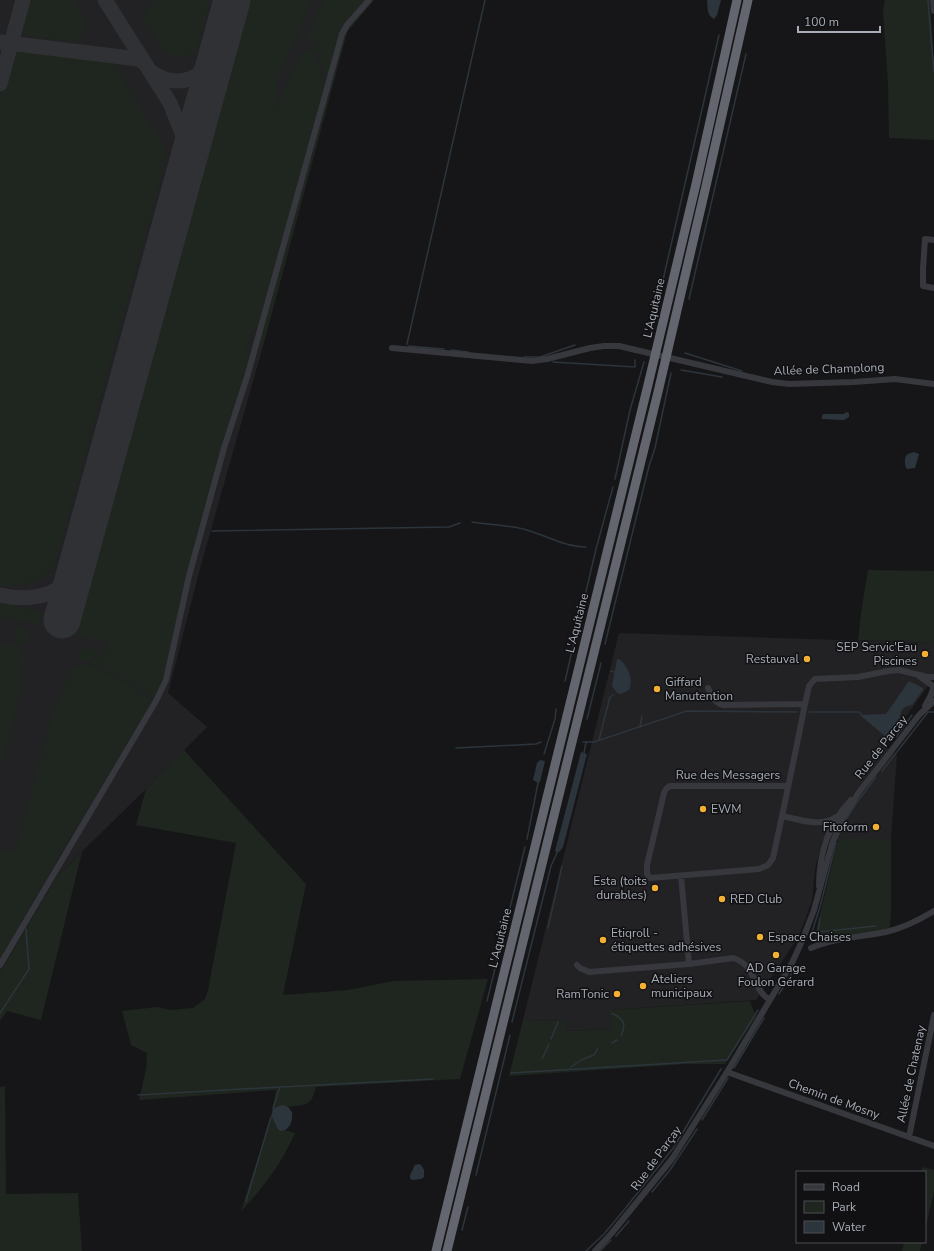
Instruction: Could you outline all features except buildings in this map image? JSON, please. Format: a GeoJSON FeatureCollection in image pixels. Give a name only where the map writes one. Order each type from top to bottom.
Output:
{"type":"FeatureCollection","features":[{"type":"Feature","properties":{"kind":"highway","name":"L'Aquitaine"},"geometry":{"type":"LineString","coordinates":[[436,1251],[647,389],[699,170],[737,0]]}},
{"type":"Feature","properties":{"kind":"highway","name":"L'Aquitaine"},"geometry":{"type":"LineString","coordinates":[[447,1251],[665,362],[748,0]]}},
{"type":"Feature","properties":{"kind":"street"},"geometry":{"type":"LineString","coordinates":[[0,965],[156,701],[166,680],[189,576],[230,423],[247,377],[342,34],[347,25],[369,0]]}},
{"type":"Feature","properties":{"kind":"street"},"geometry":{"type":"LineString","coordinates":[[933,0],[934,11]]}},
{"type":"Feature","properties":{"kind":"street"},"geometry":{"type":"LineString","coordinates":[[934,240],[925,240],[923,269],[923,286],[934,288]]}},
{"type":"Feature","properties":{"kind":"street","name":"Allée de Champlong"},"geometry":{"type":"LineString","coordinates":[[392,348],[532,361],[547,359],[597,347],[619,346],[760,380],[780,383],[854,382],[895,379],[934,384]]}},
{"type":"Feature","properties":{"kind":"street","name":"Rue des Messagers"},"geometry":{"type":"LineString","coordinates":[[788,786],[670,786],[664,793],[647,865],[647,874],[650,878],[760,870],[766,867],[773,858],[809,686],[815,679],[858,678],[899,670],[913,673]]}},
{"type":"Feature","properties":{"kind":"street"},"geometry":{"type":"LineString","coordinates":[[913,673],[934,677]]}},
{"type":"Feature","properties":{"kind":"street"},"geometry":{"type":"LineString","coordinates":[[913,673],[933,686]]}},
{"type":"Feature","properties":{"kind":"street","name":"Rue de Parcay"},"geometry":{"type":"LineString","coordinates":[[818,897],[820,864],[830,829],[837,816],[859,792],[919,716],[929,701],[933,686]]}},
{"type":"Feature","properties":{"kind":"street"},"geometry":{"type":"LineString","coordinates":[[708,688],[710,694],[715,700],[723,705],[805,704]]}},
{"type":"Feature","properties":{"kind":"street","name":"Rue de Parcay"},"geometry":{"type":"LineString","coordinates":[[919,716],[934,701]]}},
{"type":"Feature","properties":{"kind":"street","name":"Rue de Parcay"},"geometry":{"type":"LineString","coordinates":[[818,897],[832,844],[840,824],[859,792]]}},
{"type":"Feature","properties":{"kind":"street"},"geometry":{"type":"LineString","coordinates":[[782,816],[816,823],[830,829],[840,824]]}},
{"type":"Feature","properties":{"kind":"street"},"geometry":{"type":"LineString","coordinates":[[816,823],[833,820],[837,816]]}},
{"type":"Feature","properties":{"kind":"street"},"geometry":{"type":"LineString","coordinates":[[825,822],[830,829],[826,865]]}},
{"type":"Feature","properties":{"kind":"street"},"geometry":{"type":"LineString","coordinates":[[681,876],[688,964]]}},
{"type":"Feature","properties":{"kind":"street","name":"Rue de Parçay"},"geometry":{"type":"LineString","coordinates":[[595,1251],[610,1236],[672,1159],[770,1000],[800,947],[818,897]]}},
{"type":"Feature","properties":{"kind":"street"},"geometry":{"type":"LineString","coordinates":[[811,948],[856,936],[894,930],[914,922],[934,911]]}},
{"type":"Feature","properties":{"kind":"street"},"geometry":{"type":"LineString","coordinates":[[577,965],[589,972],[688,964],[730,958],[736,959],[748,967],[762,995],[770,1000]]}},
{"type":"Feature","properties":{"kind":"street","name":"Allée de Chatenay"},"geometry":{"type":"LineString","coordinates":[[909,1137],[934,1015]]}},
{"type":"Feature","properties":{"kind":"street","name":"Chemin de Mosny"},"geometry":{"type":"LineString","coordinates":[[726,1072],[934,1146]]}},
{"type":"Feature","properties":{"kind":"shaded area"},"geometry":{"type":"Polygon","coordinates":[[[0,0],[374,0],[347,32],[263,346],[201,565],[168,693],[207,727],[58,875],[0,973],[0,0]]]}},
{"type":"Feature","properties":{"kind":"shaded area"},"geometry":{"type":"Polygon","coordinates":[[[619,633],[934,643],[934,678],[901,723],[882,745],[897,755],[891,839],[823,839],[815,869],[812,901],[799,936],[756,1000],[610,1010],[611,1029],[565,1031],[567,1021],[523,1020],[619,633]]]}},
{"type":"Feature","properties":{"kind":"green space"},"geometry":{"type":"Polygon","coordinates":[[[26,0],[73,0],[85,19],[85,33],[79,39],[69,41],[18,34],[26,0]]]}},
{"type":"Feature","properties":{"kind":"green space"},"geometry":{"type":"Polygon","coordinates":[[[155,0],[210,0],[197,48],[189,54],[180,57],[171,56],[163,50],[142,17],[155,0]]]}},
{"type":"Feature","properties":{"kind":"green space"},"geometry":{"type":"Polygon","coordinates":[[[248,0],[312,0],[280,72],[274,110],[301,53],[312,48],[315,52],[324,85],[322,99],[259,326],[253,330],[246,350],[251,357],[230,418],[183,587],[165,672],[160,688],[154,698],[134,685],[89,662],[104,655],[107,643],[74,635],[248,0]]]}},
{"type":"Feature","properties":{"kind":"green space"},"geometry":{"type":"Polygon","coordinates":[[[324,0],[366,0],[346,23],[326,84],[319,52],[308,38],[324,0]]]}},
{"type":"Feature","properties":{"kind":"green space"},"geometry":{"type":"Polygon","coordinates":[[[370,0],[374,0],[347,32],[263,346],[258,343],[342,37],[347,27],[370,0]]]}},
{"type":"Feature","properties":{"kind":"green space"},"geometry":{"type":"Polygon","coordinates":[[[885,0],[930,0],[934,72],[934,140],[889,138],[888,83],[883,12],[885,0]]]}},
{"type":"Feature","properties":{"kind":"green space"},"geometry":{"type":"Polygon","coordinates":[[[17,47],[106,59],[110,61],[115,66],[164,146],[166,154],[164,167],[54,568],[29,582],[15,586],[0,586],[0,100],[13,48],[17,47]]]}},
{"type":"Feature","properties":{"kind":"green space"},"geometry":{"type":"Polygon","coordinates":[[[868,570],[934,571],[934,643],[858,640],[868,570]]]}},
{"type":"Feature","properties":{"kind":"green space"},"geometry":{"type":"Polygon","coordinates":[[[0,602],[42,613],[40,625],[2,616],[0,614],[0,602]]]}},
{"type":"Feature","properties":{"kind":"green space"},"geometry":{"type":"Polygon","coordinates":[[[17,627],[21,627],[28,634],[26,644],[18,643],[14,637],[17,627]]]}},
{"type":"Feature","properties":{"kind":"green space"},"geometry":{"type":"Polygon","coordinates":[[[0,644],[17,645],[24,657],[18,703],[0,770],[0,644]]]}},
{"type":"Feature","properties":{"kind":"green space"},"geometry":{"type":"Polygon","coordinates":[[[89,647],[93,648],[93,651],[97,652],[97,656],[85,661],[78,658],[80,651],[89,647]]]}},
{"type":"Feature","properties":{"kind":"green space"},"geometry":{"type":"Polygon","coordinates":[[[85,663],[129,685],[153,700],[59,856],[0,959],[0,850],[15,853],[53,712],[72,669],[85,663]]]}},
{"type":"Feature","properties":{"kind":"green space"},"geometry":{"type":"Polygon","coordinates":[[[184,750],[306,884],[283,995],[348,990],[394,981],[488,979],[460,1079],[316,1087],[310,1101],[303,1105],[273,1108],[276,1090],[139,1100],[146,1069],[147,1053],[131,1045],[122,1011],[157,1007],[170,1010],[193,1008],[205,999],[236,843],[136,825],[146,789],[184,750]]]}},
{"type":"Feature","properties":{"kind":"green space"},"geometry":{"type":"Polygon","coordinates":[[[838,839],[891,839],[891,916],[889,931],[816,946],[816,931],[838,839]]]}},
{"type":"Feature","properties":{"kind":"green space"},"geometry":{"type":"Polygon","coordinates":[[[82,852],[41,1020],[7,1011],[0,1021],[0,973],[58,875],[82,852]]]}},
{"type":"Feature","properties":{"kind":"green space"},"geometry":{"type":"Polygon","coordinates":[[[750,1001],[756,1017],[725,1064],[687,1064],[509,1076],[523,1020],[567,1021],[566,1031],[611,1029],[609,1010],[750,1001]]]}},
{"type":"Feature","properties":{"kind":"green space"},"geometry":{"type":"Polygon","coordinates":[[[5,1086],[6,1194],[78,1193],[82,1251],[0,1251],[0,1087],[5,1086]]]}},
{"type":"Feature","properties":{"kind":"green space"},"geometry":{"type":"Polygon","coordinates":[[[271,1117],[277,1128],[295,1133],[284,1155],[271,1175],[241,1211],[271,1117]]]}},
{"type":"Feature","properties":{"kind":"green space"},"geometry":{"type":"Polygon","coordinates":[[[922,1167],[934,1170],[934,1192],[926,1226],[926,1171],[921,1171],[922,1167]]]}},
{"type":"Feature","properties":{"kind":"green space"},"geometry":{"type":"Polygon","coordinates":[[[904,1243],[922,1243],[920,1251],[902,1251],[904,1243]]]}},
{"type":"Feature","properties":{"kind":"water"},"geometry":{"type":"Polygon","coordinates":[[[707,0],[721,0],[717,15],[714,19],[709,13],[707,0]]]}},
{"type":"Feature","properties":{"kind":"water"},"geometry":{"type":"Polygon","coordinates":[[[846,412],[849,413],[849,417],[844,420],[822,419],[822,415],[824,414],[844,414],[846,412]]]}},
{"type":"Feature","properties":{"kind":"water"},"geometry":{"type":"Polygon","coordinates":[[[914,452],[919,454],[915,468],[907,469],[905,457],[906,455],[914,452]]]}},
{"type":"Feature","properties":{"kind":"water"},"geometry":{"type":"Polygon","coordinates":[[[617,659],[625,665],[631,682],[629,690],[621,694],[617,693],[612,686],[617,659]]]}},
{"type":"Feature","properties":{"kind":"water"},"geometry":{"type":"Polygon","coordinates":[[[909,681],[923,688],[923,690],[912,705],[903,709],[898,723],[887,736],[885,736],[862,717],[862,715],[886,714],[909,681]]]}},
{"type":"Feature","properties":{"kind":"water"},"geometry":{"type":"Polygon","coordinates":[[[581,752],[587,754],[563,847],[557,853],[555,851],[581,752]]]}},
{"type":"Feature","properties":{"kind":"water"},"geometry":{"type":"Polygon","coordinates":[[[540,760],[545,761],[540,782],[538,783],[533,780],[537,763],[540,760]]]}},
{"type":"Feature","properties":{"kind":"water"},"geometry":{"type":"Polygon","coordinates":[[[283,1105],[288,1107],[292,1112],[292,1119],[290,1125],[286,1129],[280,1131],[271,1117],[273,1108],[283,1105]]]}},
{"type":"Feature","properties":{"kind":"water"},"geometry":{"type":"Polygon","coordinates":[[[419,1164],[424,1170],[424,1177],[421,1179],[412,1180],[410,1175],[415,1165],[419,1164]]]}},
{"type":"Feature","properties":{"kind":"waterway"},"geometry":{"type":"LineString","coordinates":[[407,344],[485,0]]}},
{"type":"Feature","properties":{"kind":"waterway"},"geometry":{"type":"LineString","coordinates":[[928,0],[934,72]]}},
{"type":"Feature","properties":{"kind":"waterway"},"geometry":{"type":"LineString","coordinates":[[650,337],[719,35]]}},
{"type":"Feature","properties":{"kind":"waterway"},"geometry":{"type":"LineString","coordinates":[[689,299],[746,54]]}},
{"type":"Feature","properties":{"kind":"waterway"},"geometry":{"type":"LineString","coordinates":[[524,357],[540,357],[575,345]]}},
{"type":"Feature","properties":{"kind":"waterway"},"geometry":{"type":"LineString","coordinates":[[408,346],[444,349]]}},
{"type":"Feature","properties":{"kind":"waterway"},"geometry":{"type":"LineString","coordinates":[[451,350],[468,352]]}},
{"type":"Feature","properties":{"kind":"waterway"},"geometry":{"type":"LineString","coordinates":[[685,353],[742,371]]}},
{"type":"Feature","properties":{"kind":"waterway"},"geometry":{"type":"LineString","coordinates":[[553,362],[635,367],[635,360]]}},
{"type":"Feature","properties":{"kind":"waterway"},"geometry":{"type":"LineString","coordinates":[[615,479],[630,410],[644,362]]}},
{"type":"Feature","properties":{"kind":"waterway"},"geometry":{"type":"LineString","coordinates":[[681,370],[722,377]]}},
{"type":"Feature","properties":{"kind":"waterway"},"geometry":{"type":"LineString","coordinates":[[605,644],[649,466],[655,448],[671,373]]}},
{"type":"Feature","properties":{"kind":"waterway"},"geometry":{"type":"LineString","coordinates":[[565,681],[596,549],[613,487]]}},
{"type":"Feature","properties":{"kind":"waterway"},"geometry":{"type":"LineString","coordinates":[[472,522],[520,528],[563,543],[578,547],[586,547]]}},
{"type":"Feature","properties":{"kind":"waterway"},"geometry":{"type":"LineString","coordinates":[[212,531],[449,527],[460,523]]}},
{"type":"Feature","properties":{"kind":"waterway"},"geometry":{"type":"LineString","coordinates":[[587,719],[601,663]]}},
{"type":"Feature","properties":{"kind":"waterway"},"geometry":{"type":"LineString","coordinates":[[599,740],[610,697],[613,695]]}},
{"type":"Feature","properties":{"kind":"waterway"},"geometry":{"type":"LineString","coordinates":[[544,754],[555,719],[556,709]]}},
{"type":"Feature","properties":{"kind":"waterway"},"geometry":{"type":"LineString","coordinates":[[583,742],[594,742],[687,711],[797,712]]}},
{"type":"Feature","properties":{"kind":"waterway"},"geometry":{"type":"LineString","coordinates":[[809,712],[859,712],[862,715]]}},
{"type":"Feature","properties":{"kind":"waterway"},"geometry":{"type":"LineString","coordinates":[[882,771],[928,712],[934,712]]}},
{"type":"Feature","properties":{"kind":"waterway"},"geometry":{"type":"LineString","coordinates":[[896,737],[912,715]]}},
{"type":"Feature","properties":{"kind":"waterway"},"geometry":{"type":"LineString","coordinates":[[640,727],[642,716]]}},
{"type":"Feature","properties":{"kind":"waterway"},"geometry":{"type":"LineString","coordinates":[[456,748],[536,744],[541,742]]}},
{"type":"Feature","properties":{"kind":"waterway"},"geometry":{"type":"LineString","coordinates":[[584,753],[586,742]]}},
{"type":"Feature","properties":{"kind":"waterway"},"geometry":{"type":"LineString","coordinates":[[847,818],[876,777]]}},
{"type":"Feature","properties":{"kind":"waterway"},"geometry":{"type":"LineString","coordinates":[[527,839],[538,783]]}},
{"type":"Feature","properties":{"kind":"waterway"},"geometry":{"type":"LineString","coordinates":[[812,932],[820,907],[836,843]]}},
{"type":"Feature","properties":{"kind":"waterway"},"geometry":{"type":"LineString","coordinates":[[487,1001],[525,847]]}},
{"type":"Feature","properties":{"kind":"waterway"},"geometry":{"type":"LineString","coordinates":[[512,1022],[551,866],[557,853]]}},
{"type":"Feature","properties":{"kind":"waterway"},"geometry":{"type":"LineString","coordinates":[[548,928],[562,866]]}},
{"type":"Feature","properties":{"kind":"waterway"},"geometry":{"type":"LineString","coordinates":[[820,918],[818,932],[876,926]]}},
{"type":"Feature","properties":{"kind":"waterway"},"geometry":{"type":"LineString","coordinates":[[0,1013],[29,969],[26,929]]}},
{"type":"Feature","properties":{"kind":"waterway"},"geometry":{"type":"LineString","coordinates":[[779,994],[795,968]]}},
{"type":"Feature","properties":{"kind":"waterway"},"geometry":{"type":"LineString","coordinates":[[727,1060],[758,1010]]}},
{"type":"Feature","properties":{"kind":"waterway"},"geometry":{"type":"LineString","coordinates":[[612,1013],[619,1017],[623,1022],[624,1028],[621,1036]]}},
{"type":"Feature","properties":{"kind":"waterway"},"geometry":{"type":"LineString","coordinates":[[734,1068],[764,1018]]}},
{"type":"Feature","properties":{"kind":"waterway"},"geometry":{"type":"LineString","coordinates":[[551,1039],[558,1022]]}},
{"type":"Feature","properties":{"kind":"waterway"},"geometry":{"type":"LineString","coordinates":[[476,1175],[510,1035]]}},
{"type":"Feature","properties":{"kind":"waterway"},"geometry":{"type":"LineString","coordinates":[[612,1043],[617,1040]]}},
{"type":"Feature","properties":{"kind":"waterway"},"geometry":{"type":"LineString","coordinates":[[542,1059],[549,1044]]}},
{"type":"Feature","properties":{"kind":"waterway"},"geometry":{"type":"LineString","coordinates":[[571,1067],[581,1060],[594,1055],[598,1048]]}},
{"type":"Feature","properties":{"kind":"waterway"},"geometry":{"type":"LineString","coordinates":[[511,1073],[726,1060]]}},
{"type":"Feature","properties":{"kind":"waterway"},"geometry":{"type":"LineString","coordinates":[[586,1251],[604,1234],[674,1147],[721,1069]]}},
{"type":"Feature","properties":{"kind":"waterway"},"geometry":{"type":"LineString","coordinates":[[702,1120],[728,1078]]}},
{"type":"Feature","properties":{"kind":"waterway"},"geometry":{"type":"LineString","coordinates":[[281,1087],[433,1079]]}},
{"type":"Feature","properties":{"kind":"waterway"},"geometry":{"type":"LineString","coordinates":[[138,1095],[280,1087],[273,1108]]}},
{"type":"Feature","properties":{"kind":"waterway"},"geometry":{"type":"LineString","coordinates":[[246,1201],[271,1117]]}},
{"type":"Feature","properties":{"kind":"waterway"},"geometry":{"type":"LineString","coordinates":[[652,1192],[670,1170],[697,1129]]}},
{"type":"Feature","properties":{"kind":"waterway"},"geometry":{"type":"LineString","coordinates":[[462,1230],[468,1207]]}},
{"type":"Feature","properties":{"kind":"waterway"},"geometry":{"type":"LineString","coordinates":[[616,1236],[629,1221]]}},
{"type":"Feature","properties":{"kind":"waterway"},"geometry":{"type":"LineString","coordinates":[[600,1251],[611,1240]]}},
{"type":"Feature","properties":{"kind":"taxiway"},"geometry":{"type":"LineString","coordinates":[[0,84],[23,0]]}},
{"type":"Feature","properties":{"kind":"taxiway"},"geometry":{"type":"LineString","coordinates":[[105,0],[170,103],[184,138],[188,160]]}},
{"type":"Feature","properties":{"kind":"taxiway"},"geometry":{"type":"LineString","coordinates":[[0,42],[138,59],[145,63]]}},
{"type":"Feature","properties":{"kind":"taxiway"},"geometry":{"type":"LineString","coordinates":[[150,71],[170,80],[177,81],[191,78],[203,70],[219,46]]}},
{"type":"Feature","properties":{"kind":"taxiway"},"geometry":{"type":"LineString","coordinates":[[0,595],[16,598],[41,596],[56,590],[63,585],[75,570]]}},
{"type":"Feature","properties":{"kind":"runway"},"geometry":{"type":"LineString","coordinates":[[62,620],[232,0]]}},
{"type":"Feature","properties":{"kind":"place","name":"SEP Servic'Eau Piscines"},"geometry":{"type":"Point","coordinates":[925,654]}},
{"type":"Feature","properties":{"kind":"place","name":"Restauval"},"geometry":{"type":"Point","coordinates":[807,659]}},
{"type":"Feature","properties":{"kind":"place","name":"Giffard Manutention"},"geometry":{"type":"Point","coordinates":[657,689]}},
{"type":"Feature","properties":{"kind":"place","name":"EWM"},"geometry":{"type":"Point","coordinates":[703,809]}},
{"type":"Feature","properties":{"kind":"place","name":"Fitoform"},"geometry":{"type":"Point","coordinates":[876,827]}},
{"type":"Feature","properties":{"kind":"place","name":"Esta (toits durables)"},"geometry":{"type":"Point","coordinates":[655,888]}},
{"type":"Feature","properties":{"kind":"place","name":"RED Club"},"geometry":{"type":"Point","coordinates":[722,899]}},
{"type":"Feature","properties":{"kind":"place","name":"Espace Chaises"},"geometry":{"type":"Point","coordinates":[760,937]}},
{"type":"Feature","properties":{"kind":"place","name":"Etiqroll - étiquettes adhésives"},"geometry":{"type":"Point","coordinates":[603,940]}},
{"type":"Feature","properties":{"kind":"place","name":"AD Garage Foulon Gérard"},"geometry":{"type":"Point","coordinates":[776,955]}},
{"type":"Feature","properties":{"kind":"place","name":"Ateliers municipaux"},"geometry":{"type":"Point","coordinates":[643,986]}},
{"type":"Feature","properties":{"kind":"place","name":"RamTonic"},"geometry":{"type":"Point","coordinates":[617,994]}}]}
